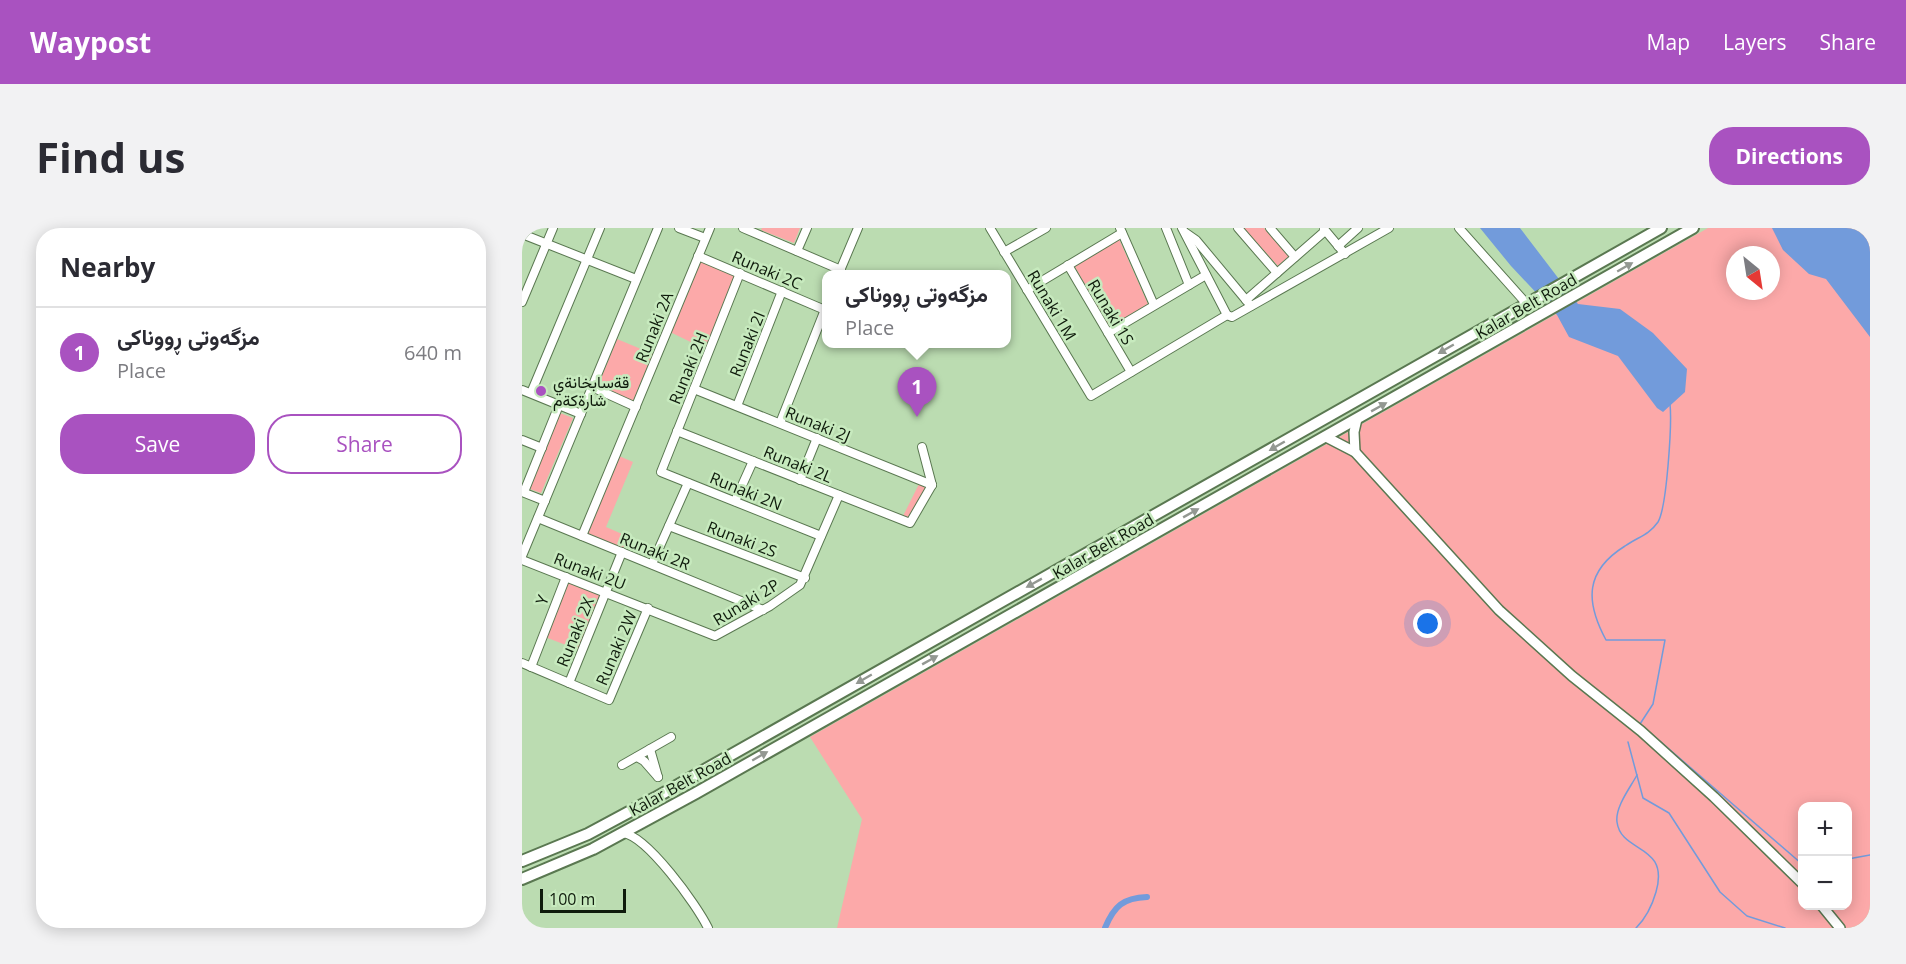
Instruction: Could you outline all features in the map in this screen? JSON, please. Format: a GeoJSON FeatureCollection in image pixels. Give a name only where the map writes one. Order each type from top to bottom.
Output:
{"type":"FeatureCollection","features":[{"type":"Feature","properties":{"kind":"highway","name":"Kalar Belt Road"},"geometry":{"type":"LineString","coordinates":[[522,861],[588,834],[1660,228]]}},
{"type":"Feature","properties":{"kind":"highway","name":"Kalar Belt Road"},"geometry":{"type":"LineString","coordinates":[[522,879],[593,849],[643,822],[1693,228]]}},
{"type":"Feature","properties":{"kind":"highway"},"geometry":{"type":"LineString","coordinates":[[1060,568],[1068,573],[1069,582]]}},
{"type":"Feature","properties":{"kind":"highway"},"geometry":{"type":"LineString","coordinates":[[588,834],[584,843],[587,848],[593,849]]}},
{"type":"Feature","properties":{"kind":"main road"},"geometry":{"type":"LineString","coordinates":[[1355,452],[1354,432],[1357,419]]}},
{"type":"Feature","properties":{"kind":"main road"},"geometry":{"type":"LineString","coordinates":[[1326,437],[1355,452],[1499,610],[1572,676],[1641,731],[1714,796],[1798,878]]}},
{"type":"Feature","properties":{"kind":"main road"},"geometry":{"type":"LineString","coordinates":[[1824,910],[1840,928]]}},
{"type":"Feature","properties":{"kind":"street"},"geometry":{"type":"LineString","coordinates":[[522,302],[553,228]]}},
{"type":"Feature","properties":{"kind":"street"},"geometry":{"type":"LineString","coordinates":[[531,393],[600,228]]}},
{"type":"Feature","properties":{"kind":"street"},"geometry":{"type":"LineString","coordinates":[[522,558],[658,228]]}},
{"type":"Feature","properties":{"kind":"street"},"geometry":{"type":"LineString","coordinates":[[679,228],[705,238]]}},
{"type":"Feature","properties":{"kind":"street","name":"Runaki 2A"},"geometry":{"type":"LineString","coordinates":[[582,536],[710,228]]}},
{"type":"Feature","properties":{"kind":"street"},"geometry":{"type":"LineString","coordinates":[[743,228],[757,231],[836,270]]}},
{"type":"Feature","properties":{"kind":"street"},"geometry":{"type":"LineString","coordinates":[[797,251],[807,228]]}},
{"type":"Feature","properties":{"kind":"street"},"geometry":{"type":"LineString","coordinates":[[841,270],[858,228]]}},
{"type":"Feature","properties":{"kind":"street","name":"Runaki 1M"},"geometry":{"type":"LineString","coordinates":[[990,228],[1091,396],[1131,372]]}},
{"type":"Feature","properties":{"kind":"street"},"geometry":{"type":"LineString","coordinates":[[1166,228],[1189,285]]}},
{"type":"Feature","properties":{"kind":"street"},"geometry":{"type":"LineString","coordinates":[[1238,228],[1277,273]]}},
{"type":"Feature","properties":{"kind":"street"},"geometry":{"type":"LineString","coordinates":[[1269,228],[1295,257]]}},
{"type":"Feature","properties":{"kind":"street"},"geometry":{"type":"LineString","coordinates":[[1338,246],[1358,228]]}},
{"type":"Feature","properties":{"kind":"street"},"geometry":{"type":"LineString","coordinates":[[1249,303],[1345,254],[1389,228]]}},
{"type":"Feature","properties":{"kind":"street"},"geometry":{"type":"LineString","coordinates":[[1459,228],[1530,301]]}},
{"type":"Feature","properties":{"kind":"street"},"geometry":{"type":"LineString","coordinates":[[1004,252],[1041,229]]}},
{"type":"Feature","properties":{"kind":"street"},"geometry":{"type":"LineString","coordinates":[[1184,229],[1249,303]]}},
{"type":"Feature","properties":{"kind":"street"},"geometry":{"type":"LineString","coordinates":[[1184,229],[1227,315],[1234,317],[1324,230],[1345,254]]}},
{"type":"Feature","properties":{"kind":"street"},"geometry":{"type":"LineString","coordinates":[[1027,290],[1068,266],[1121,230],[1154,305]]}},
{"type":"Feature","properties":{"kind":"street"},"geometry":{"type":"LineString","coordinates":[[522,234],[636,279]]}},
{"type":"Feature","properties":{"kind":"street","name":"Runaki 2C"},"geometry":{"type":"LineString","coordinates":[[698,256],[822,306]]}},
{"type":"Feature","properties":{"kind":"street","name":"Runaki 1S"},"geometry":{"type":"LineString","coordinates":[[1068,266],[1131,372]]}},
{"type":"Feature","properties":{"kind":"street","name":"Runaki 2H"},"geometry":{"type":"LineString","coordinates":[[661,472],[740,273]]}},
{"type":"Feature","properties":{"kind":"street"},"geometry":{"type":"LineString","coordinates":[[1108,333],[1206,275]]}},
{"type":"Feature","properties":{"kind":"street","name":"Runaki 2I"},"geometry":{"type":"LineString","coordinates":[[736,406],[782,291]]}},
{"type":"Feature","properties":{"kind":"street"},"geometry":{"type":"LineString","coordinates":[[1131,372],[1227,315]]}},
{"type":"Feature","properties":{"kind":"street"},"geometry":{"type":"LineString","coordinates":[[780,423],[822,318]]}},
{"type":"Feature","properties":{"kind":"street"},"geometry":{"type":"LineString","coordinates":[[592,387],[636,407]]}},
{"type":"Feature","properties":{"kind":"street","name":"Runaki 2J"},"geometry":{"type":"LineString","coordinates":[[694,389],[932,485]]}},
{"type":"Feature","properties":{"kind":"street"},"geometry":{"type":"LineString","coordinates":[[522,390],[581,414]]}},
{"type":"Feature","properties":{"kind":"street"},"geometry":{"type":"LineString","coordinates":[[545,501],[523,492],[559,405]]}},
{"type":"Feature","properties":{"kind":"street","name":"Runaki 2L"},"geometry":{"type":"LineString","coordinates":[[677,431],[910,523],[932,485]]}},
{"type":"Feature","properties":{"kind":"street"},"geometry":{"type":"LineString","coordinates":[[800,480],[817,438]]}},
{"type":"Feature","properties":{"kind":"street"},"geometry":{"type":"LineString","coordinates":[[522,441],[542,448]]}},
{"type":"Feature","properties":{"kind":"street"},"geometry":{"type":"LineString","coordinates":[[922,447],[932,485]]}},
{"type":"Feature","properties":{"kind":"street"},"geometry":{"type":"LineString","coordinates":[[735,501],[753,461]]}},
{"type":"Feature","properties":{"kind":"street","name":"Runaki 2N"},"geometry":{"type":"LineString","coordinates":[[661,472],[821,536]]}},
{"type":"Feature","properties":{"kind":"street"},"geometry":{"type":"LineString","coordinates":[[652,564],[688,483]]}},
{"type":"Feature","properties":{"kind":"street","name":"Runaki 2P"},"geometry":{"type":"LineString","coordinates":[[648,608],[715,636],[763,610],[800,585],[805,578],[839,495]]}},
{"type":"Feature","properties":{"kind":"street","name":"Runaki 2R"},"geometry":{"type":"LineString","coordinates":[[538,518],[763,610]]}},
{"type":"Feature","properties":{"kind":"street","name":"Runaki 2S"},"geometry":{"type":"LineString","coordinates":[[669,526],[805,578]]}},
{"type":"Feature","properties":{"kind":"street","name":"Runaki 2X"},"geometry":{"type":"LineString","coordinates":[[569,683],[622,552]]}},
{"type":"Feature","properties":{"kind":"street","name":"Runaki 2U"},"geometry":{"type":"LineString","coordinates":[[522,558],[648,608]]}},
{"type":"Feature","properties":{"kind":"street","name":"Y"},"geometry":{"type":"LineString","coordinates":[[531,667],[566,577]]}},
{"type":"Feature","properties":{"kind":"street","name":"Runaki 2W"},"geometry":{"type":"LineString","coordinates":[[569,683],[609,700],[648,608]]}},
{"type":"Feature","properties":{"kind":"street"},"geometry":{"type":"LineString","coordinates":[[522,663],[569,683]]}},
{"type":"Feature","properties":{"kind":"street"},"geometry":{"type":"LineString","coordinates":[[622,765],[671,737]]}},
{"type":"Feature","properties":{"kind":"street"},"geometry":{"type":"LineString","coordinates":[[637,757],[644,760],[658,777],[650,749]]}},
{"type":"Feature","properties":{"kind":"street"},"geometry":{"type":"LineString","coordinates":[[642,842],[643,822]]}},
{"type":"Feature","properties":{"kind":"street"},"geometry":{"type":"LineString","coordinates":[[623,833],[633,835],[642,842],[691,897],[708,928]]}},
{"type":"Feature","properties":{"kind":"shaded area"},"geometry":{"type":"Polygon","coordinates":[[[762,228],[800,228],[794,243],[761,230],[762,228]]]}},
{"type":"Feature","properties":{"kind":"shaded area"},"geometry":{"type":"Polygon","coordinates":[[[1243,228],[1264,228],[1289,256],[1278,266],[1243,228]]]}},
{"type":"Feature","properties":{"kind":"shaded area"},"geometry":{"type":"Polygon","coordinates":[[[1708,228],[1870,228],[1870,928],[837,928],[862,819],[810,737],[1708,228]]]}},
{"type":"Feature","properties":{"kind":"shaded area"},"geometry":{"type":"Polygon","coordinates":[[[1119,239],[1148,304],[1109,327],[1074,265],[1119,239]]]}},
{"type":"Feature","properties":{"kind":"shaded area"},"geometry":{"type":"Polygon","coordinates":[[[700,261],[736,275],[705,349],[670,332],[700,261]]]}},
{"type":"Feature","properties":{"kind":"shaded area"},"geometry":{"type":"Polygon","coordinates":[[[617,339],[653,354],[633,401],[598,386],[617,339]]]}},
{"type":"Feature","properties":{"kind":"shaded area"},"geometry":{"type":"Polygon","coordinates":[[[560,413],[573,418],[541,493],[530,489],[560,413]]]}},
{"type":"Feature","properties":{"kind":"shaded area"},"geometry":{"type":"Polygon","coordinates":[[[619,456],[633,462],[606,527],[629,537],[624,549],[586,534],[619,456]]]}},
{"type":"Feature","properties":{"kind":"shaded area"},"geometry":{"type":"Polygon","coordinates":[[[919,484],[926,488],[910,518],[903,516],[919,484]]]}},
{"type":"Feature","properties":{"kind":"shaded area"},"geometry":{"type":"Polygon","coordinates":[[[568,580],[602,593],[579,650],[545,637],[568,580]]]}},
{"type":"Feature","properties":{"kind":"water"},"geometry":{"type":"Polygon","coordinates":[[[1480,228],[1520,228],[1578,304],[1620,309],[1653,333],[1687,369],[1685,392],[1663,412],[1657,408],[1618,356],[1569,337],[1557,315],[1511,266],[1480,228]]]}},
{"type":"Feature","properties":{"kind":"water"},"geometry":{"type":"Polygon","coordinates":[[[1772,228],[1870,228],[1870,337],[1826,279],[1809,274],[1783,250],[1772,228]]]}},
{"type":"Feature","properties":{"kind":"waterway"},"geometry":{"type":"LineString","coordinates":[[1670,404],[1668,464],[1664,500],[1658,522],[1651,530],[1625,546],[1602,566],[1593,588],[1594,612],[1606,640],[1665,640],[1653,704],[1640,724],[1798,861]]}},
{"type":"Feature","properties":{"kind":"waterway"},"geometry":{"type":"LineString","coordinates":[[1628,742],[1643,798],[1669,813],[1720,892],[1747,916],[1785,928]]}},
{"type":"Feature","properties":{"kind":"waterway"},"geometry":{"type":"LineString","coordinates":[[1636,928],[1651,907],[1659,876],[1651,857],[1627,840],[1620,832],[1617,822],[1618,810],[1637,775]]}},
{"type":"Feature","properties":{"kind":"waterway"},"geometry":{"type":"LineString","coordinates":[[1852,858],[1870,855]]}},
{"type":"Feature","properties":{"kind":"waterway"},"geometry":{"type":"LineString","coordinates":[[1105,928],[1120,905],[1132,899],[1147,897]]}},
{"type":"Feature","properties":{"kind":"place","name":"قةسابخانةي شارةكةم"},"geometry":{"type":"Point","coordinates":[541,391]}},
{"type":"Feature","properties":{"kind":"place","name":"مزگەوتی ڕووناکی"},"geometry":{"type":"Point","coordinates":[917,417]}}]}
